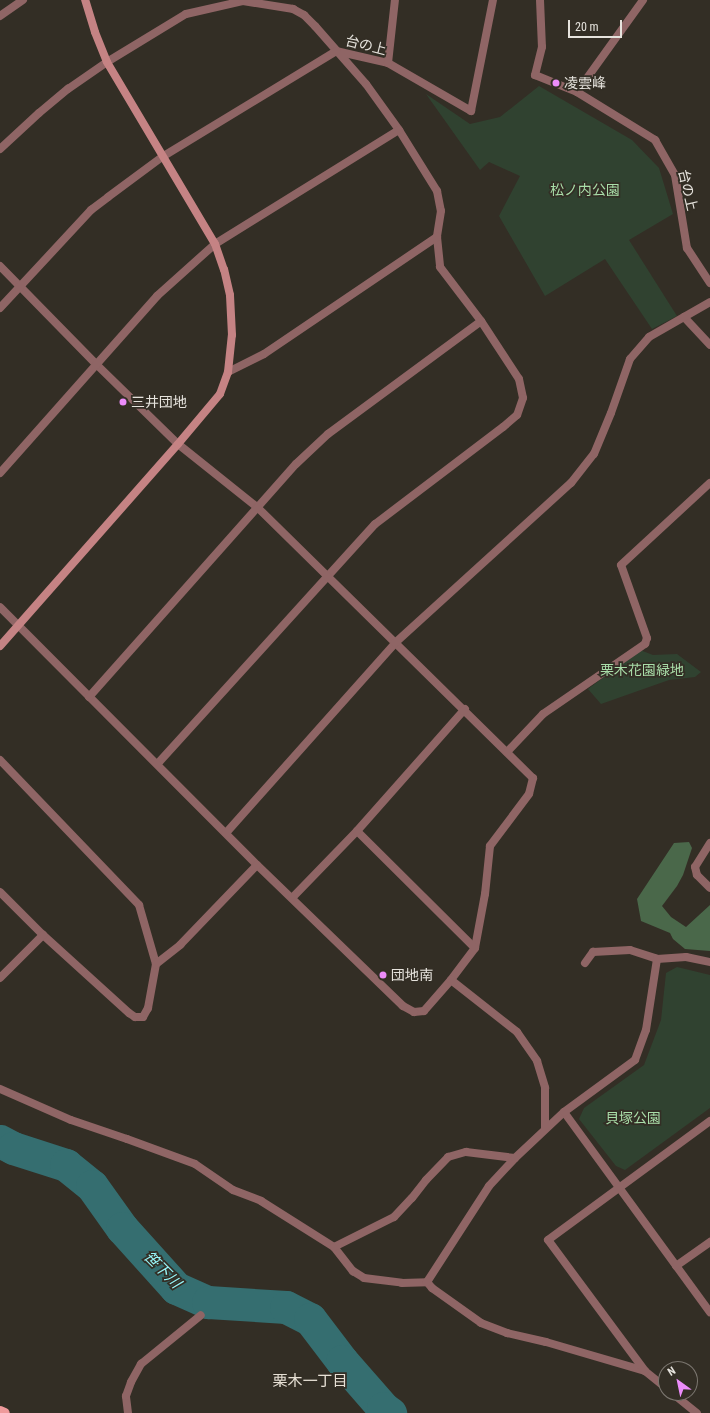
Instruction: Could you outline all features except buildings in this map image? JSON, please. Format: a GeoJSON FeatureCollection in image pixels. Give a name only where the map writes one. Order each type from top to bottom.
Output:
{"type":"FeatureCollection","features":[{"type":"Feature","properties":{"kind":"main road"},"geometry":{"type":"LineString","coordinates":[[0,1411],[5,1413]]}},
{"type":"Feature","properties":{"kind":"street"},"geometry":{"type":"LineString","coordinates":[[0,16],[23,0]]}},
{"type":"Feature","properties":{"kind":"street"},"geometry":{"type":"LineString","coordinates":[[0,646],[178,444],[220,394],[228,372],[232,335],[230,295],[224,270],[215,244],[107,62],[95,32],[85,0]]}},
{"type":"Feature","properties":{"kind":"street"},"geometry":{"type":"LineString","coordinates":[[388,63],[395,0]]}},
{"type":"Feature","properties":{"kind":"street","name":"台の上"},"geometry":{"type":"LineString","coordinates":[[0,149],[44,108],[107,62],[186,14],[243,1],[293,9],[304,15],[336,51],[388,63],[471,110],[493,0]]}},
{"type":"Feature","properties":{"kind":"street","name":"台の上"},"geometry":{"type":"LineString","coordinates":[[540,0],[542,47],[535,75],[577,92],[655,140],[675,175],[687,248],[710,283]]}},
{"type":"Feature","properties":{"kind":"street"},"geometry":{"type":"LineString","coordinates":[[577,92],[643,0]]}},
{"type":"Feature","properties":{"kind":"street"},"geometry":{"type":"LineString","coordinates":[[0,308],[91,210],[126,182],[162,157],[336,51],[366,84],[399,130],[437,191],[442,211],[437,237],[440,267],[481,321],[519,378],[523,398],[517,415],[375,524],[158,763]]}},
{"type":"Feature","properties":{"kind":"street"},"geometry":{"type":"LineString","coordinates":[[0,473],[157,296],[215,244],[399,130]]}},
{"type":"Feature","properties":{"kind":"street"},"geometry":{"type":"LineString","coordinates":[[228,372],[264,354],[437,237]]}},
{"type":"Feature","properties":{"kind":"street"},"geometry":{"type":"LineString","coordinates":[[0,266],[96,364],[178,444],[257,507],[328,575],[395,643],[465,709],[533,778],[530,794],[490,846],[486,894],[475,948],[451,980],[424,1011],[414,1012],[403,1006],[257,865],[158,763],[89,697],[0,606]]}},
{"type":"Feature","properties":{"kind":"street"},"geometry":{"type":"LineString","coordinates":[[226,833],[395,643],[571,483],[594,454],[611,413],[630,359],[649,337],[710,302]]}},
{"type":"Feature","properties":{"kind":"street"},"geometry":{"type":"LineString","coordinates":[[684,317],[710,345]]}},
{"type":"Feature","properties":{"kind":"street"},"geometry":{"type":"LineString","coordinates":[[89,697],[296,464],[328,434],[481,321]]}},
{"type":"Feature","properties":{"kind":"street"},"geometry":{"type":"LineString","coordinates":[[507,752],[544,714],[644,644],[647,638],[621,565],[710,483]]}},
{"type":"Feature","properties":{"kind":"street"},"geometry":{"type":"LineString","coordinates":[[292,898],[357,831],[465,709]]}},
{"type":"Feature","properties":{"kind":"street"},"geometry":{"type":"LineString","coordinates":[[0,760],[139,906],[156,964],[148,1008],[143,1017],[135,1017],[43,936],[0,892]]}},
{"type":"Feature","properties":{"kind":"street"},"geometry":{"type":"LineString","coordinates":[[357,831],[475,948]]}},
{"type":"Feature","properties":{"kind":"street"},"geometry":{"type":"LineString","coordinates":[[710,843],[695,867],[697,875],[710,888]]}},
{"type":"Feature","properties":{"kind":"street"},"geometry":{"type":"LineString","coordinates":[[156,964],[180,945],[257,865]]}},
{"type":"Feature","properties":{"kind":"street"},"geometry":{"type":"LineString","coordinates":[[0,978],[43,936]]}},
{"type":"Feature","properties":{"kind":"street"},"geometry":{"type":"LineString","coordinates":[[586,964],[593,952],[630,950],[657,959],[686,956],[710,962]]}},
{"type":"Feature","properties":{"kind":"street"},"geometry":{"type":"LineString","coordinates":[[427,1282],[489,1186],[515,1158],[545,1128],[564,1112],[635,1060],[646,1030],[657,959]]}},
{"type":"Feature","properties":{"kind":"street"},"geometry":{"type":"LineString","coordinates":[[451,980],[517,1032],[537,1061],[546,1088],[545,1128]]}},
{"type":"Feature","properties":{"kind":"street"},"geometry":{"type":"LineString","coordinates":[[0,1090],[71,1120],[127,1138],[195,1164],[233,1190],[261,1201],[334,1247],[353,1271],[364,1278],[402,1283],[427,1282]]}},
{"type":"Feature","properties":{"kind":"street"},"geometry":{"type":"LineString","coordinates":[[564,1112],[710,1312]]}},
{"type":"Feature","properties":{"kind":"street"},"geometry":{"type":"LineString","coordinates":[[658,1382],[645,1371],[548,1240],[710,1121]]}},
{"type":"Feature","properties":{"kind":"street"},"geometry":{"type":"LineString","coordinates":[[334,1247],[394,1217],[448,1157],[466,1152],[515,1158]]}},
{"type":"Feature","properties":{"kind":"street"},"geometry":{"type":"LineString","coordinates":[[676,1266],[710,1242]]}},
{"type":"Feature","properties":{"kind":"street"},"geometry":{"type":"LineString","coordinates":[[427,1282],[432,1288],[481,1323],[507,1333],[546,1342],[645,1371]]}},
{"type":"Feature","properties":{"kind":"street"},"geometry":{"type":"LineString","coordinates":[[128,1413],[126,1396],[131,1382],[141,1364],[201,1315]]}},
{"type":"Feature","properties":{"kind":"street"},"geometry":{"type":"LineString","coordinates":[[682,1401],[697,1413]]}},
{"type":"Feature","properties":{"kind":"green space","name":"松ノ内公園"},"geometry":{"type":"Polygon","coordinates":[[[539,86],[632,140],[659,168],[673,214],[629,240],[677,316],[652,329],[605,259],[545,296],[499,216],[520,176],[489,162],[480,170],[426,94],[470,124],[500,117],[539,86]]]}},
{"type":"Feature","properties":{"kind":"green space","name":"栗木花園緑地"},"geometry":{"type":"Polygon","coordinates":[[[640,650],[653,655],[677,654],[701,672],[695,677],[669,680],[601,704],[588,689],[640,650]]]}},
{"type":"Feature","properties":{"kind":"green space"},"geometry":{"type":"Polygon","coordinates":[[[689,842],[692,848],[683,875],[677,886],[662,906],[671,917],[686,927],[710,905],[710,951],[685,949],[673,939],[670,933],[641,921],[637,899],[674,843],[689,842]]]}},
{"type":"Feature","properties":{"kind":"green space","name":"貝塚公園"},"geometry":{"type":"Polygon","coordinates":[[[677,967],[710,975],[710,1108],[625,1170],[616,1166],[579,1119],[584,1108],[644,1065],[661,1020],[666,973],[677,967]]]}},
{"type":"Feature","properties":{"kind":"waterway","name":"笹下川"},"geometry":{"type":"LineString","coordinates":[[0,1141],[13,1148],[66,1165],[92,1186],[122,1228],[176,1288],[208,1302],[286,1307],[310,1319],[342,1361],[383,1408],[390,1413]]}},
{"type":"Feature","properties":{"kind":"place","name":"凌雲峰"},"geometry":{"type":"Point","coordinates":[556,83]}},
{"type":"Feature","properties":{"kind":"place","name":"三井団地"},"geometry":{"type":"Point","coordinates":[123,402]}},
{"type":"Feature","properties":{"kind":"place","name":"団地南"},"geometry":{"type":"Point","coordinates":[383,975]}},
{"type":"Feature","properties":{"kind":"district","name":"栗木一丁目"},"geometry":{"type":"Point","coordinates":[310,1382]}}]}
